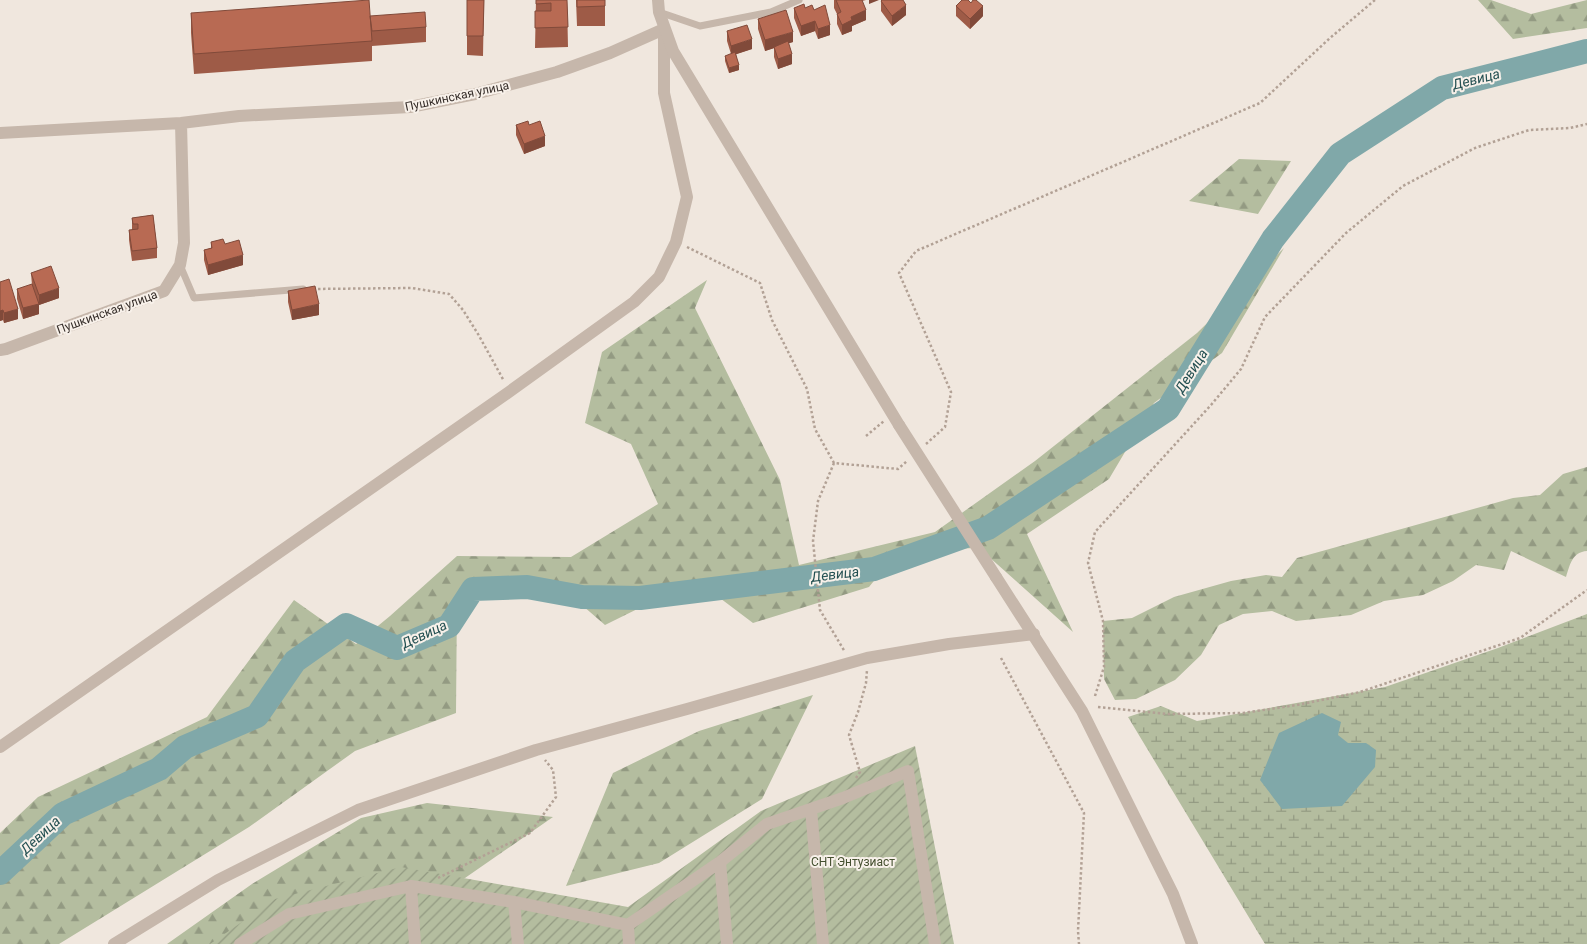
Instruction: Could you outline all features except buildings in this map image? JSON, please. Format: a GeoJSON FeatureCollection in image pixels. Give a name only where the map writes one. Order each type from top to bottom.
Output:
{"type":"FeatureCollection","features":[{"type":"Feature","properties":{"kind":"street"},"geometry":{"type":"LineString","coordinates":[[658,6],[664,29],[673,51],[899,425],[1082,711],[1173,894],[1192,944]]}},
{"type":"Feature","properties":{"kind":"street"},"geometry":{"type":"LineString","coordinates":[[0,747],[509,392],[634,302],[659,277],[676,242],[687,197],[664,92],[664,29]]}},
{"type":"Feature","properties":{"kind":"street","name":"Пушкинская улица"},"geometry":{"type":"LineString","coordinates":[[0,133],[181,123],[239,116],[410,107],[474,94],[557,72],[610,53],[664,29]]}},
{"type":"Feature","properties":{"kind":"street","name":"Пушкинская улица"},"geometry":{"type":"LineString","coordinates":[[2,351],[164,291],[180,266],[184,243],[181,123]]}},
{"type":"Feature","properties":{"kind":"street"},"geometry":{"type":"LineString","coordinates":[[114,944],[218,880],[358,810],[536,750],[868,658],[949,644],[1034,634]]}},
{"type":"Feature","properties":{"kind":"street"},"geometry":{"type":"LineString","coordinates":[[240,944],[289,914],[411,886],[514,902],[628,925],[720,862],[767,824],[843,798],[908,771],[935,944]]}},
{"type":"Feature","properties":{"kind":"street"},"geometry":{"type":"LineString","coordinates":[[810,810],[822,944]]}},
{"type":"Feature","properties":{"kind":"street"},"geometry":{"type":"LineString","coordinates":[[720,862],[727,944]]}},
{"type":"Feature","properties":{"kind":"street"},"geometry":{"type":"LineString","coordinates":[[411,886],[415,944]]}},
{"type":"Feature","properties":{"kind":"street"},"geometry":{"type":"LineString","coordinates":[[514,902],[518,944]]}},
{"type":"Feature","properties":{"kind":"street"},"geometry":{"type":"LineString","coordinates":[[628,925],[629,944]]}},
{"type":"Feature","properties":{"kind":"lane"},"geometry":{"type":"LineString","coordinates":[[658,6],[700,26],[771,12],[799,0]]}},
{"type":"Feature","properties":{"kind":"lane"},"geometry":{"type":"LineString","coordinates":[[180,266],[194,298],[303,289]]}},
{"type":"Feature","properties":{"kind":"path"},"geometry":{"type":"LineString","coordinates":[[916,251],[1260,103],[1330,38],[1375,0]]}},
{"type":"Feature","properties":{"kind":"path"},"geometry":{"type":"LineString","coordinates":[[1094,696],[1104,667],[1103,622],[1088,563],[1095,532],[1212,405],[1240,369],[1265,317],[1346,233],[1403,186],[1475,148],[1529,130],[1570,128],[1587,124]]}},
{"type":"Feature","properties":{"kind":"path"},"geometry":{"type":"LineString","coordinates":[[676,242],[760,283],[772,320]]}},
{"type":"Feature","properties":{"kind":"path"},"geometry":{"type":"LineString","coordinates":[[303,289],[412,288],[449,294],[463,310],[478,334],[509,392]]}},
{"type":"Feature","properties":{"kind":"path"},"geometry":{"type":"LineString","coordinates":[[866,436],[884,421]]}},
{"type":"Feature","properties":{"kind":"path"},"geometry":{"type":"LineString","coordinates":[[834,463],[818,501],[813,541],[820,610],[843,651],[868,658],[866,683],[849,735],[860,772],[843,798]]}},
{"type":"Feature","properties":{"kind":"path"},"geometry":{"type":"LineString","coordinates":[[1098,707],[1167,714],[1243,713],[1297,705],[1360,692],[1520,638],[1587,590]]}},
{"type":"Feature","properties":{"kind":"path"},"geometry":{"type":"LineString","coordinates":[[1000,658],[1084,813],[1079,944]]}},
{"type":"Feature","properties":{"kind":"path"},"geometry":{"type":"LineString","coordinates":[[433,880],[530,833],[556,797],[553,770],[536,750]]}},
{"type":"Feature","properties":{"kind":"green space"},"geometry":{"type":"Polygon","coordinates":[[[1478,0],[1491,0],[1531,14],[1587,0],[1587,28],[1513,39],[1478,0]]]}},
{"type":"Feature","properties":{"kind":"green space"},"geometry":{"type":"Polygon","coordinates":[[[1239,159],[1291,161],[1258,214],[1189,201],[1239,159]]]}},
{"type":"Feature","properties":{"kind":"green space"},"geometry":{"type":"Polygon","coordinates":[[[1284,248],[1222,353],[1154,403],[1109,479],[1027,534],[1073,632],[979,548],[899,550],[869,587],[753,623],[696,580],[605,625],[553,580],[457,597],[456,713],[355,751],[249,827],[59,944],[0,944],[0,833],[38,797],[207,717],[294,600],[356,644],[457,556],[571,557],[658,504],[631,444],[585,423],[602,352],[707,280],[695,308],[780,480],[799,565],[935,532],[1035,461],[1197,333],[1284,248]]]}},
{"type":"Feature","properties":{"kind":"green space"},"geometry":{"type":"Polygon","coordinates":[[[1587,467],[1587,551],[1575,557],[1570,564],[1566,577],[1511,551],[1504,570],[1476,565],[1453,581],[1423,595],[1384,601],[1351,615],[1296,621],[1272,611],[1243,614],[1219,625],[1201,655],[1175,680],[1136,699],[1115,700],[1104,679],[1103,621],[1132,618],[1174,597],[1231,581],[1266,575],[1282,577],[1297,558],[1513,498],[1540,495],[1563,474],[1587,467]]]}},
{"type":"Feature","properties":{"kind":"green space"},"geometry":{"type":"Polygon","coordinates":[[[1587,614],[1587,944],[1265,944],[1128,717],[1161,706],[1197,721],[1385,687],[1498,648],[1587,614]]]}},
{"type":"Feature","properties":{"kind":"green space"},"geometry":{"type":"Polygon","coordinates":[[[813,695],[762,799],[659,863],[566,886],[613,773],[699,731],[813,695]]]}},
{"type":"Feature","properties":{"kind":"green space","name":"СНТ Энтузиаст"},"geometry":{"type":"Polygon","coordinates":[[[915,746],[954,944],[210,944],[275,899],[401,867],[628,907],[761,811],[915,746]]]}},
{"type":"Feature","properties":{"kind":"green space"},"geometry":{"type":"Polygon","coordinates":[[[427,803],[553,817],[465,878],[213,944],[167,944],[252,884],[361,818],[427,803]]]}},
{"type":"Feature","properties":{"kind":"water"},"geometry":{"type":"Polygon","coordinates":[[[1322,713],[1341,722],[1338,735],[1348,743],[1366,743],[1376,750],[1375,767],[1342,806],[1282,809],[1260,780],[1279,733],[1322,713]]]}},
{"type":"Feature","properties":{"kind":"waterway","name":"Девица"},"geometry":{"type":"LineString","coordinates":[[0,873],[63,814],[159,769],[185,747],[257,716],[295,661],[346,625],[397,648],[449,626],[473,589],[527,587],[582,597],[640,598],[874,569],[988,528],[1168,409],[1273,239],[1340,154],[1442,88],[1587,51]]}}]}
